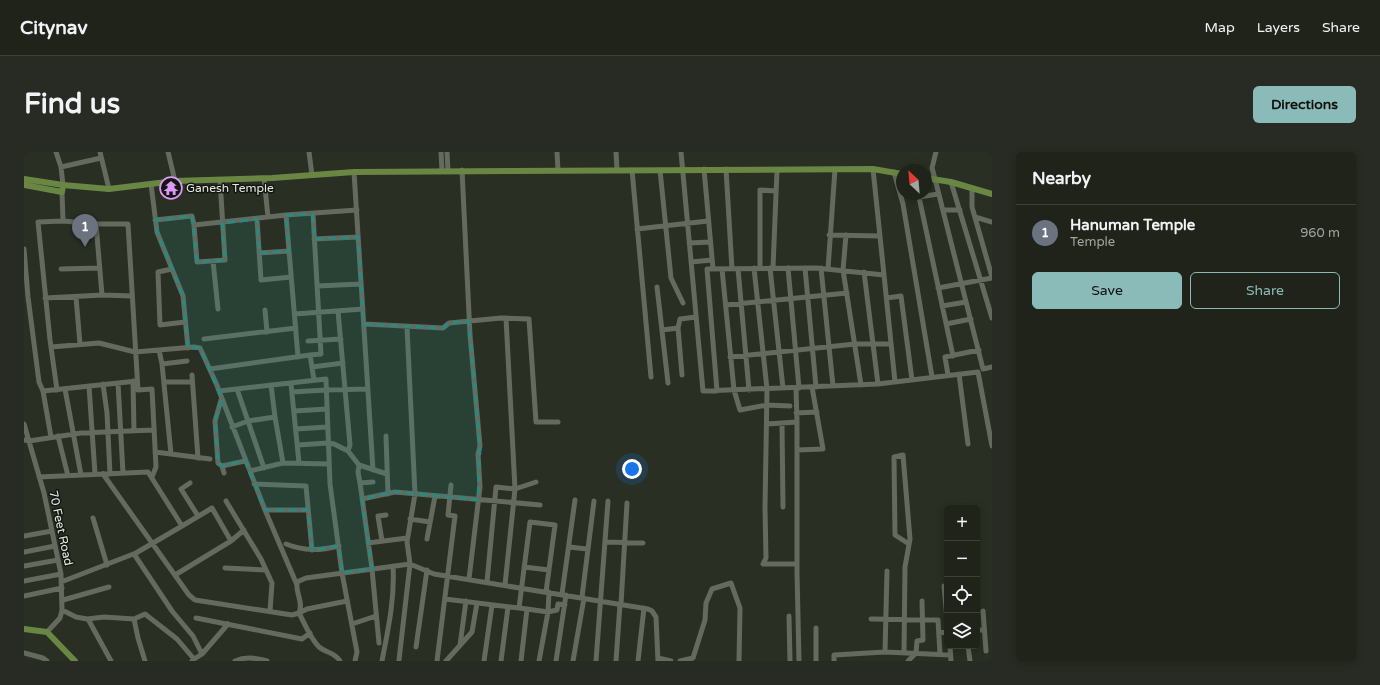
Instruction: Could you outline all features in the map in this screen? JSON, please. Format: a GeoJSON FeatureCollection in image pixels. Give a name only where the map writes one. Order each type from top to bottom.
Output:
{"type":"FeatureCollection","features":[{"type":"Feature","properties":{"kind":"main road"},"geometry":{"type":"LineString","coordinates":[[24,185],[62,189],[109,189],[175,181],[264,178],[354,172],[462,170],[873,169],[894,172]]}},
{"type":"Feature","properties":{"kind":"main road"},"geometry":{"type":"LineString","coordinates":[[24,179],[62,189]]}},
{"type":"Feature","properties":{"kind":"main road"},"geometry":{"type":"LineString","coordinates":[[932,179],[952,182],[992,194]]}},
{"type":"Feature","properties":{"kind":"main road"},"geometry":{"type":"LineString","coordinates":[[24,629],[47,632],[75,661]]}},
{"type":"Feature","properties":{"kind":"street"},"geometry":{"type":"LineString","coordinates":[[56,152],[61,167],[63,221]]}},
{"type":"Feature","properties":{"kind":"street"},"geometry":{"type":"LineString","coordinates":[[168,152],[175,181]]}},
{"type":"Feature","properties":{"kind":"street"},"geometry":{"type":"LineString","coordinates":[[309,152],[312,175]]}},
{"type":"Feature","properties":{"kind":"street"},"geometry":{"type":"LineString","coordinates":[[441,152],[445,171]]}},
{"type":"Feature","properties":{"kind":"street"},"geometry":{"type":"LineString","coordinates":[[445,171],[447,152]]}},
{"type":"Feature","properties":{"kind":"street"},"geometry":{"type":"LineString","coordinates":[[557,152],[558,170]]}},
{"type":"Feature","properties":{"kind":"street"},"geometry":{"type":"LineString","coordinates":[[616,152],[617,170]]}},
{"type":"Feature","properties":{"kind":"street"},"geometry":{"type":"LineString","coordinates":[[680,152],[703,391],[878,384],[978,372],[992,446]]}},
{"type":"Feature","properties":{"kind":"street"},"geometry":{"type":"LineString","coordinates":[[936,152],[932,168],[983,369],[992,367]]}},
{"type":"Feature","properties":{"kind":"street"},"geometry":{"type":"LineString","coordinates":[[61,167],[101,155],[109,189]]}},
{"type":"Feature","properties":{"kind":"street"},"geometry":{"type":"LineString","coordinates":[[704,169],[713,269]]}},
{"type":"Feature","properties":{"kind":"street"},"geometry":{"type":"LineString","coordinates":[[726,169],[735,269],[741,303],[749,390]]}},
{"type":"Feature","properties":{"kind":"street"},"geometry":{"type":"LineString","coordinates":[[828,269],[829,235],[835,169]]}},
{"type":"Feature","properties":{"kind":"street"},"geometry":{"type":"LineString","coordinates":[[873,169],[895,382]]}},
{"type":"Feature","properties":{"kind":"street"},"geometry":{"type":"LineString","coordinates":[[462,170],[469,321],[480,446],[478,454],[480,487],[468,580]]}},
{"type":"Feature","properties":{"kind":"street"},"geometry":{"type":"LineString","coordinates":[[632,170],[651,377]]}},
{"type":"Feature","properties":{"kind":"street"},"geometry":{"type":"LineString","coordinates":[[660,170],[671,278],[683,303]]}},
{"type":"Feature","properties":{"kind":"street"},"geometry":{"type":"LineString","coordinates":[[777,170],[771,268],[783,388]]}},
{"type":"Feature","properties":{"kind":"street"},"geometry":{"type":"LineString","coordinates":[[354,172],[373,470]]}},
{"type":"Feature","properties":{"kind":"street"},"geometry":{"type":"LineString","coordinates":[[894,172],[903,204],[932,377]]}},
{"type":"Feature","properties":{"kind":"street"},"geometry":{"type":"LineString","coordinates":[[264,178],[268,217]]}},
{"type":"Feature","properties":{"kind":"street"},"geometry":{"type":"LineString","coordinates":[[155,220],[192,216],[197,262],[225,260],[220,180]]}},
{"type":"Feature","properties":{"kind":"street"},"geometry":{"type":"LineString","coordinates":[[952,182],[992,318]]}},
{"type":"Feature","properties":{"kind":"street"},"geometry":{"type":"LineString","coordinates":[[151,184],[157,232],[182,296],[188,348]]}},
{"type":"Feature","properties":{"kind":"street"},"geometry":{"type":"LineString","coordinates":[[938,288],[992,277],[972,207],[972,188]]}},
{"type":"Feature","properties":{"kind":"street"},"geometry":{"type":"LineString","coordinates":[[776,191],[760,190],[757,268],[758,302],[767,389],[766,558],[763,564],[797,564]]}},
{"type":"Feature","properties":{"kind":"street"},"geometry":{"type":"LineString","coordinates":[[938,194],[919,198],[953,356]]}},
{"type":"Feature","properties":{"kind":"street"},"geometry":{"type":"LineString","coordinates":[[194,225],[286,215],[357,210]]}},
{"type":"Feature","properties":{"kind":"street"},"geometry":{"type":"LineString","coordinates":[[942,210],[960,210]]}},
{"type":"Feature","properties":{"kind":"street"},"geometry":{"type":"LineString","coordinates":[[210,369],[321,354],[313,214]]}},
{"type":"Feature","properties":{"kind":"street"},"geometry":{"type":"LineString","coordinates":[[286,215],[298,357]]}},
{"type":"Feature","properties":{"kind":"street"},"geometry":{"type":"LineString","coordinates":[[975,217],[992,222]]}},
{"type":"Feature","properties":{"kind":"street"},"geometry":{"type":"LineString","coordinates":[[258,219],[261,280],[291,277]]}},
{"type":"Feature","properties":{"kind":"street"},"geometry":{"type":"LineString","coordinates":[[57,390],[45,298],[38,222],[63,221],[96,224],[128,224],[135,352],[134,431]]}},
{"type":"Feature","properties":{"kind":"street"},"geometry":{"type":"LineString","coordinates":[[637,229],[708,221]]}},
{"type":"Feature","properties":{"kind":"street"},"geometry":{"type":"LineString","coordinates":[[96,224],[102,295]]}},
{"type":"Feature","properties":{"kind":"street"},"geometry":{"type":"LineString","coordinates":[[829,235],[880,236]]}},
{"type":"Feature","properties":{"kind":"street"},"geometry":{"type":"LineString","coordinates":[[846,235],[843,270],[861,385]]}},
{"type":"Feature","properties":{"kind":"street"},"geometry":{"type":"LineString","coordinates":[[314,239],[358,237]]}},
{"type":"Feature","properties":{"kind":"street"},"geometry":{"type":"LineString","coordinates":[[689,244],[710,242]]}},
{"type":"Feature","properties":{"kind":"street"},"geometry":{"type":"LineString","coordinates":[[24,249],[28,297],[39,382],[43,391],[51,437]]}},
{"type":"Feature","properties":{"kind":"street"},"geometry":{"type":"LineString","coordinates":[[259,253],[289,250]]}},
{"type":"Feature","properties":{"kind":"street"},"geometry":{"type":"LineString","coordinates":[[691,262],[712,260]]}},
{"type":"Feature","properties":{"kind":"street"},"geometry":{"type":"LineString","coordinates":[[213,261],[218,309]]}},
{"type":"Feature","properties":{"kind":"street"},"geometry":{"type":"LineString","coordinates":[[61,269],[99,268]]}},
{"type":"Feature","properties":{"kind":"street"},"geometry":{"type":"LineString","coordinates":[[788,268],[796,350],[799,661]]}},
{"type":"Feature","properties":{"kind":"street"},"geometry":{"type":"LineString","coordinates":[[797,450],[823,449],[816,412],[805,268]]}},
{"type":"Feature","properties":{"kind":"street"},"geometry":{"type":"LineString","coordinates":[[717,391],[708,269],[821,268],[884,275]]}},
{"type":"Feature","properties":{"kind":"street"},"geometry":{"type":"LineString","coordinates":[[821,268],[833,386]]}},
{"type":"Feature","properties":{"kind":"street"},"geometry":{"type":"LineString","coordinates":[[722,269],[734,390],[740,410],[767,405],[790,406]]}},
{"type":"Feature","properties":{"kind":"street"},"geometry":{"type":"LineString","coordinates":[[172,270],[158,272],[160,325],[186,322]]}},
{"type":"Feature","properties":{"kind":"street"},"geometry":{"type":"LineString","coordinates":[[864,272],[878,384]]}},
{"type":"Feature","properties":{"kind":"street"},"geometry":{"type":"LineString","coordinates":[[317,286],[361,284]]}},
{"type":"Feature","properties":{"kind":"street"},"geometry":{"type":"LineString","coordinates":[[657,287],[668,383]]}},
{"type":"Feature","properties":{"kind":"street"},"geometry":{"type":"LineString","coordinates":[[726,305],[847,293]]}},
{"type":"Feature","properties":{"kind":"street"},"geometry":{"type":"LineString","coordinates":[[45,298],[102,295],[132,296]]}},
{"type":"Feature","properties":{"kind":"street"},"geometry":{"type":"LineString","coordinates":[[887,298],[901,296],[912,380]]}},
{"type":"Feature","properties":{"kind":"street"},"geometry":{"type":"LineString","coordinates":[[76,297],[80,344]]}},
{"type":"Feature","properties":{"kind":"street"},"geometry":{"type":"LineString","coordinates":[[942,306],[966,302]]}},
{"type":"Feature","properties":{"kind":"street"},"geometry":{"type":"LineString","coordinates":[[295,314],[363,308]]}},
{"type":"Feature","properties":{"kind":"street"},"geometry":{"type":"LineString","coordinates":[[266,310],[267,332]]}},
{"type":"Feature","properties":{"kind":"street"},"geometry":{"type":"LineString","coordinates":[[338,311],[350,445],[348,451]]}},
{"type":"Feature","properties":{"kind":"street"},"geometry":{"type":"LineString","coordinates":[[682,375],[678,328],[680,319],[696,317]]}},
{"type":"Feature","properties":{"kind":"street"},"geometry":{"type":"LineString","coordinates":[[505,585],[515,489],[506,318]]}},
{"type":"Feature","properties":{"kind":"street"},"geometry":{"type":"LineString","coordinates":[[364,324],[443,328],[449,323],[506,318],[529,319],[536,422],[558,422]]}},
{"type":"Feature","properties":{"kind":"street"},"geometry":{"type":"LineString","coordinates":[[946,324],[971,319]]}},
{"type":"Feature","properties":{"kind":"street"},"geometry":{"type":"LineString","coordinates":[[399,660],[410,564],[407,538],[414,494],[407,327]]}},
{"type":"Feature","properties":{"kind":"street"},"geometry":{"type":"LineString","coordinates":[[204,339],[296,328]]}},
{"type":"Feature","properties":{"kind":"street"},"geometry":{"type":"LineString","coordinates":[[662,330],[678,328]]}},
{"type":"Feature","properties":{"kind":"street"},"geometry":{"type":"LineString","coordinates":[[308,341],[341,339]]}},
{"type":"Feature","properties":{"kind":"street"},"geometry":{"type":"LineString","coordinates":[[51,347],[99,343],[135,352],[200,348],[219,391],[254,484],[297,585],[302,607],[299,613]]}},
{"type":"Feature","properties":{"kind":"street"},"geometry":{"type":"LineString","coordinates":[[730,357],[855,344],[891,344]]}},
{"type":"Feature","properties":{"kind":"street"},"geometry":{"type":"LineString","coordinates":[[159,350],[162,364],[171,454]]}},
{"type":"Feature","properties":{"kind":"street"},"geometry":{"type":"LineString","coordinates":[[948,375],[944,357],[979,350]]}},
{"type":"Feature","properties":{"kind":"street"},"geometry":{"type":"LineString","coordinates":[[310,355],[314,380]]}},
{"type":"Feature","properties":{"kind":"street"},"geometry":{"type":"LineString","coordinates":[[162,364],[187,361]]}},
{"type":"Feature","properties":{"kind":"street"},"geometry":{"type":"LineString","coordinates":[[312,367],[343,363]]}},
{"type":"Feature","properties":{"kind":"street"},"geometry":{"type":"LineString","coordinates":[[959,374],[968,444]]}},
{"type":"Feature","properties":{"kind":"street"},"geometry":{"type":"LineString","coordinates":[[192,375],[198,458]]}},
{"type":"Feature","properties":{"kind":"street"},"geometry":{"type":"LineString","coordinates":[[219,391],[326,379],[329,464],[342,573],[357,652],[356,661]]}},
{"type":"Feature","properties":{"kind":"street"},"geometry":{"type":"LineString","coordinates":[[43,391],[135,381]]}},
{"type":"Feature","properties":{"kind":"street"},"geometry":{"type":"LineString","coordinates":[[135,381],[138,390],[152,389],[156,467],[152,477]]}},
{"type":"Feature","properties":{"kind":"street"},"geometry":{"type":"LineString","coordinates":[[164,382],[192,382]]}},
{"type":"Feature","properties":{"kind":"street"},"geometry":{"type":"LineString","coordinates":[[118,383],[123,473]]}},
{"type":"Feature","properties":{"kind":"street"},"geometry":{"type":"LineString","coordinates":[[103,384],[110,474]]}},
{"type":"Feature","properties":{"kind":"street"},"geometry":{"type":"LineString","coordinates":[[291,384],[299,463]]}},
{"type":"Feature","properties":{"kind":"street"},"geometry":{"type":"LineString","coordinates":[[271,385],[275,417],[284,463]]}},
{"type":"Feature","properties":{"kind":"street"},"geometry":{"type":"LineString","coordinates":[[89,386],[95,474]]}},
{"type":"Feature","properties":{"kind":"street"},"geometry":{"type":"LineString","coordinates":[[65,389],[81,475]]}},
{"type":"Feature","properties":{"kind":"street"},"geometry":{"type":"LineString","coordinates":[[237,389],[264,468]]}},
{"type":"Feature","properties":{"kind":"street"},"geometry":{"type":"LineString","coordinates":[[292,392],[368,390]]}},
{"type":"Feature","properties":{"kind":"street"},"geometry":{"type":"LineString","coordinates":[[222,399],[215,421],[218,463],[222,466],[224,473]]}},
{"type":"Feature","properties":{"kind":"street"},"geometry":{"type":"LineString","coordinates":[[294,411],[327,409]]}},
{"type":"Feature","properties":{"kind":"street"},"geometry":{"type":"LineString","coordinates":[[796,413],[816,412]]}},
{"type":"Feature","properties":{"kind":"street"},"geometry":{"type":"LineString","coordinates":[[232,427],[248,421],[275,417]]}},
{"type":"Feature","properties":{"kind":"street"},"geometry":{"type":"LineString","coordinates":[[767,424],[796,422]]}},
{"type":"Feature","properties":{"kind":"street"},"geometry":{"type":"LineString","coordinates":[[782,423],[783,507]]}},
{"type":"Feature","properties":{"kind":"street","name":"70 Feet Road"},"geometry":{"type":"LineString","coordinates":[[24,424],[26,440],[39,477],[52,531],[62,588],[63,600],[60,618],[47,632]]}},
{"type":"Feature","properties":{"kind":"street"},"geometry":{"type":"LineString","coordinates":[[296,429],[327,427]]}},
{"type":"Feature","properties":{"kind":"street"},"geometry":{"type":"LineString","coordinates":[[26,440],[74,434],[154,430]]}},
{"type":"Feature","properties":{"kind":"street"},"geometry":{"type":"LineString","coordinates":[[58,436],[68,476]]}},
{"type":"Feature","properties":{"kind":"street"},"geometry":{"type":"LineString","coordinates":[[386,436],[388,494]]}},
{"type":"Feature","properties":{"kind":"street"},"geometry":{"type":"LineString","coordinates":[[298,445],[328,443],[348,451],[359,465],[387,474]]}},
{"type":"Feature","properties":{"kind":"street"},"geometry":{"type":"LineString","coordinates":[[155,452],[210,459]]}},
{"type":"Feature","properties":{"kind":"street"},"geometry":{"type":"LineString","coordinates":[[904,653],[905,566],[909,544],[909,531],[903,455],[894,457],[895,536],[909,544]]}},
{"type":"Feature","properties":{"kind":"street"},"geometry":{"type":"LineString","coordinates":[[222,466],[245,461]]}},
{"type":"Feature","properties":{"kind":"street"},"geometry":{"type":"LineString","coordinates":[[250,472],[284,463],[329,464]]}},
{"type":"Feature","properties":{"kind":"street"},"geometry":{"type":"LineString","coordinates":[[359,465],[358,472],[372,569],[379,643]]}},
{"type":"Feature","properties":{"kind":"street"},"geometry":{"type":"LineString","coordinates":[[39,477],[148,472],[182,526]]}},
{"type":"Feature","properties":{"kind":"street"},"geometry":{"type":"LineString","coordinates":[[103,474],[154,544],[189,596],[195,600],[292,615],[307,609],[347,601]]}},
{"type":"Feature","properties":{"kind":"street"},"geometry":{"type":"LineString","coordinates":[[360,483],[373,482]]}},
{"type":"Feature","properties":{"kind":"street"},"geometry":{"type":"LineString","coordinates":[[487,582],[496,487],[515,489],[536,482]]}},
{"type":"Feature","properties":{"kind":"street"},"geometry":{"type":"LineString","coordinates":[[190,483],[181,489],[198,516]]}},
{"type":"Feature","properties":{"kind":"street"},"geometry":{"type":"LineString","coordinates":[[254,484],[306,486],[312,550]]}},
{"type":"Feature","properties":{"kind":"street"},"geometry":{"type":"LineString","coordinates":[[438,661],[455,516],[448,515],[451,485]]}},
{"type":"Feature","properties":{"kind":"street"},"geometry":{"type":"LineString","coordinates":[[362,499],[388,494],[414,494],[540,505]]}},
{"type":"Feature","properties":{"kind":"street"},"geometry":{"type":"LineString","coordinates":[[427,539],[435,496]]}},
{"type":"Feature","properties":{"kind":"street"},"geometry":{"type":"LineString","coordinates":[[556,661],[564,605],[575,500]]}},
{"type":"Feature","properties":{"kind":"street"},"geometry":{"type":"LineString","coordinates":[[226,501],[244,530],[272,583],[270,611]]}},
{"type":"Feature","properties":{"kind":"street"},"geometry":{"type":"LineString","coordinates":[[573,661],[583,598],[587,549],[594,501]]}},
{"type":"Feature","properties":{"kind":"street"},"geometry":{"type":"LineString","coordinates":[[596,661],[608,501]]}},
{"type":"Feature","properties":{"kind":"street"},"geometry":{"type":"LineString","coordinates":[[616,661],[626,542],[627,503]]}},
{"type":"Feature","properties":{"kind":"street"},"geometry":{"type":"LineString","coordinates":[[61,582],[134,554],[154,544],[212,508],[231,541]]}},
{"type":"Feature","properties":{"kind":"street"},"geometry":{"type":"LineString","coordinates":[[265,510],[308,510]]}},
{"type":"Feature","properties":{"kind":"street"},"geometry":{"type":"LineString","coordinates":[[382,541],[378,516],[386,515]]}},
{"type":"Feature","properties":{"kind":"street"},"geometry":{"type":"LineString","coordinates":[[93,518],[107,565]]}},
{"type":"Feature","properties":{"kind":"street"},"geometry":{"type":"LineString","coordinates":[[410,519],[430,522]]}},
{"type":"Feature","properties":{"kind":"street"},"geometry":{"type":"LineString","coordinates":[[519,608],[530,522],[555,525],[549,570],[548,612],[539,661]]}},
{"type":"Feature","properties":{"kind":"street"},"geometry":{"type":"LineString","coordinates":[[175,575],[231,541],[244,530]]}},
{"type":"Feature","properties":{"kind":"street"},"geometry":{"type":"LineString","coordinates":[[24,536],[52,531]]}},
{"type":"Feature","properties":{"kind":"street"},"geometry":{"type":"LineString","coordinates":[[368,543],[407,538]]}},
{"type":"Feature","properties":{"kind":"street"},"geometry":{"type":"LineString","coordinates":[[605,542],[643,543]]}},
{"type":"Feature","properties":{"kind":"street"},"geometry":{"type":"LineString","coordinates":[[286,544],[296,548],[312,550],[339,546]]}},
{"type":"Feature","properties":{"kind":"street"},"geometry":{"type":"LineString","coordinates":[[24,552],[55,546]]}},
{"type":"Feature","properties":{"kind":"street"},"geometry":{"type":"LineString","coordinates":[[569,547],[587,549]]}},
{"type":"Feature","properties":{"kind":"street"},"geometry":{"type":"LineString","coordinates":[[134,554],[172,611],[193,636],[202,654]]}},
{"type":"Feature","properties":{"kind":"street"},"geometry":{"type":"LineString","coordinates":[[24,566],[58,560]]}},
{"type":"Feature","properties":{"kind":"street"},"geometry":{"type":"LineString","coordinates":[[297,585],[297,582],[306,578],[410,564],[434,574],[644,608],[652,611],[656,617],[658,660],[671,661]]}},
{"type":"Feature","properties":{"kind":"street"},"geometry":{"type":"LineString","coordinates":[[382,661],[389,622],[394,578],[393,566]]}},
{"type":"Feature","properties":{"kind":"street"},"geometry":{"type":"LineString","coordinates":[[524,567],[549,570]]}},
{"type":"Feature","properties":{"kind":"street"},"geometry":{"type":"LineString","coordinates":[[224,568],[266,570]]}},
{"type":"Feature","properties":{"kind":"street"},"geometry":{"type":"LineString","coordinates":[[416,646],[427,570]]}},
{"type":"Feature","properties":{"kind":"street"},"geometry":{"type":"LineString","coordinates":[[885,652],[887,571]]}},
{"type":"Feature","properties":{"kind":"street"},"geometry":{"type":"LineString","coordinates":[[24,581],[60,574]]}},
{"type":"Feature","properties":{"kind":"street"},"geometry":{"type":"LineString","coordinates":[[680,661],[693,658],[706,620],[706,603],[712,590],[731,583],[740,608],[739,661]]}},
{"type":"Feature","properties":{"kind":"street"},"geometry":{"type":"LineString","coordinates":[[63,600],[109,587]]}},
{"type":"Feature","properties":{"kind":"street"},"geometry":{"type":"LineString","coordinates":[[24,596],[62,588]]}},
{"type":"Feature","properties":{"kind":"street"},"geometry":{"type":"LineString","coordinates":[[445,599],[548,612],[557,610],[558,604],[564,605]]}},
{"type":"Feature","properties":{"kind":"street"},"geometry":{"type":"LineString","coordinates":[[460,646],[466,601]]}},
{"type":"Feature","properties":{"kind":"street"},"geometry":{"type":"LineString","coordinates":[[908,661],[916,653],[917,641],[923,640],[922,601]]}},
{"type":"Feature","properties":{"kind":"street"},"geometry":{"type":"LineString","coordinates":[[446,661],[472,632],[477,603]]}},
{"type":"Feature","properties":{"kind":"street"},"geometry":{"type":"LineString","coordinates":[[484,661],[492,605]]}},
{"type":"Feature","properties":{"kind":"street"},"geometry":{"type":"LineString","coordinates":[[501,661],[508,606]]}},
{"type":"Feature","properties":{"kind":"street"},"geometry":{"type":"LineString","coordinates":[[638,661],[644,608]]}},
{"type":"Feature","properties":{"kind":"street"},"geometry":{"type":"LineString","coordinates":[[521,661],[527,609]]}},
{"type":"Feature","properties":{"kind":"street"},"geometry":{"type":"LineString","coordinates":[[62,610],[76,617],[88,619],[104,617],[134,619],[145,614],[178,639],[193,660],[202,654],[228,624]]}},
{"type":"Feature","properties":{"kind":"street"},"geometry":{"type":"LineString","coordinates":[[983,611],[983,630],[986,651]]}},
{"type":"Feature","properties":{"kind":"street"},"geometry":{"type":"LineString","coordinates":[[299,613],[320,647],[337,656],[340,661]]}},
{"type":"Feature","properties":{"kind":"street"},"geometry":{"type":"LineString","coordinates":[[352,624],[376,616]]}},
{"type":"Feature","properties":{"kind":"street"},"geometry":{"type":"LineString","coordinates":[[789,616],[790,661]]}},
{"type":"Feature","properties":{"kind":"street"},"geometry":{"type":"LineString","coordinates":[[196,618],[302,639],[310,633]]}},
{"type":"Feature","properties":{"kind":"street"},"geometry":{"type":"LineString","coordinates":[[88,619],[111,661]]}},
{"type":"Feature","properties":{"kind":"street"},"geometry":{"type":"LineString","coordinates":[[134,619],[145,661]]}},
{"type":"Feature","properties":{"kind":"street"},"geometry":{"type":"LineString","coordinates":[[871,619],[938,620],[940,654]]}},
{"type":"Feature","properties":{"kind":"street"},"geometry":{"type":"LineString","coordinates":[[816,628],[816,661]]}},
{"type":"Feature","properties":{"kind":"street"},"geometry":{"type":"LineString","coordinates":[[939,633],[944,632]]}},
{"type":"Feature","properties":{"kind":"street"},"geometry":{"type":"LineString","coordinates":[[950,649],[951,661]]}},
{"type":"Feature","properties":{"kind":"street"},"geometry":{"type":"LineString","coordinates":[[968,649],[970,661]]}},
{"type":"Feature","properties":{"kind":"street"},"geometry":{"type":"LineString","coordinates":[[834,661],[834,655],[885,652],[950,655]]}},
{"type":"Feature","properties":{"kind":"street"},"geometry":{"type":"LineString","coordinates":[[24,653],[43,658],[47,661]]}},
{"type":"Feature","properties":{"kind":"street"},"geometry":{"type":"LineString","coordinates":[[236,661],[242,658],[253,658],[267,661]]}},
{"type":"Feature","properties":{"kind":"highlighted area"},"geometry":{"type":"Polygon","coordinates":[[[313,214],[314,239],[358,237],[364,324],[443,328],[449,323],[469,321],[480,446],[478,500],[395,492],[362,499],[372,569],[342,573],[339,546],[312,550],[308,510],[265,510],[245,461],[222,466],[218,463],[215,421],[222,399],[200,348],[188,348],[183,296],[157,232],[155,220],[192,216],[197,262],[225,260],[222,223],[257,219],[259,253],[289,251],[286,215],[313,214]]]}},
{"type":"Feature","properties":{"kind":"place","name":"Ganesh Temple"},"geometry":{"type":"Point","coordinates":[171,188]}},
{"type":"Feature","properties":{"kind":"place","name":"Hanuman Temple"},"geometry":{"type":"Point","coordinates":[85,247]}}]}
